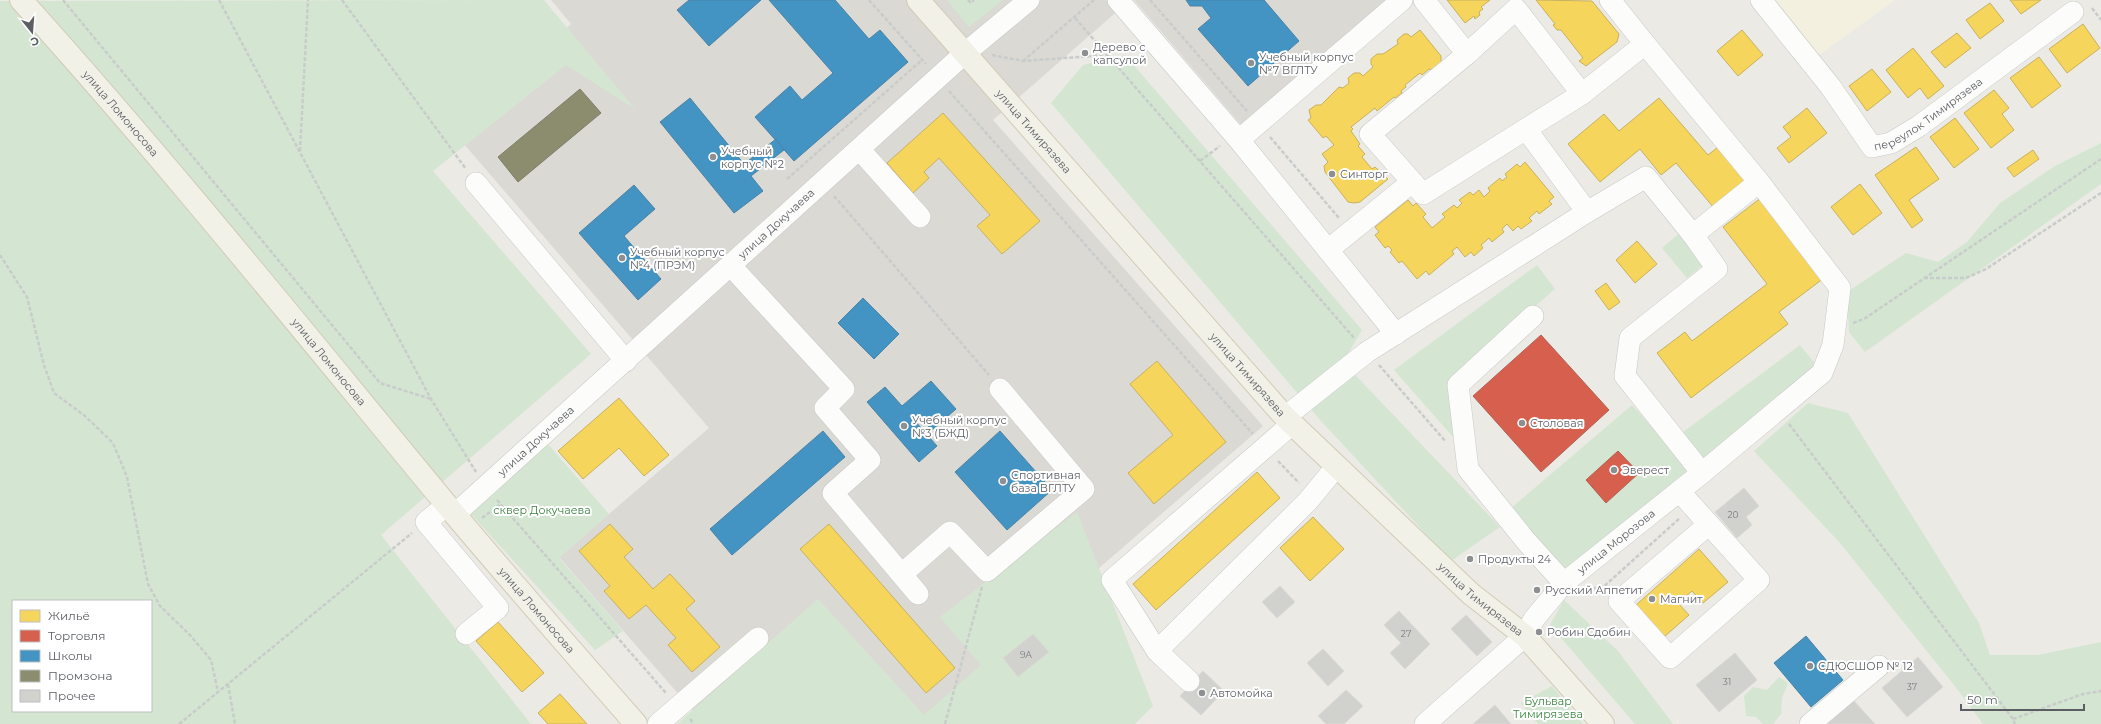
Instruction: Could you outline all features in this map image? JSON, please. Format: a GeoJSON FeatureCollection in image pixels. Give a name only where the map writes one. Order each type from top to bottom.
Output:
{"type":"FeatureCollection","features":[{"type":"Feature","properties":{"kind":"main road","name":"улица Ломоносова"},"geometry":{"type":"LineString","coordinates":[[21,0],[76,60],[295,320],[451,510],[636,724]]}},
{"type":"Feature","properties":{"kind":"main road","name":"улица Тимирязева"},"geometry":{"type":"LineString","coordinates":[[918,0],[1288,420],[1471,594],[1525,636],[1603,724]]}},
{"type":"Feature","properties":{"kind":"street","name":"улица Докучаева"},"geometry":{"type":"LineString","coordinates":[[426,522],[451,510],[486,488],[823,184],[964,54],[1029,0]]}},
{"type":"Feature","properties":{"kind":"street"},"geometry":{"type":"LineString","coordinates":[[1118,0],[1237,137],[1396,334]]}},
{"type":"Feature","properties":{"kind":"street"},"geometry":{"type":"LineString","coordinates":[[1237,137],[1402,0]]}},
{"type":"Feature","properties":{"kind":"street"},"geometry":{"type":"LineString","coordinates":[[1424,0],[1467,54]]}},
{"type":"Feature","properties":{"kind":"street"},"geometry":{"type":"LineString","coordinates":[[1610,0],[1644,44],[1759,182],[1840,288],[1836,330]]}},
{"type":"Feature","properties":{"kind":"street","name":"переулок Тимирязева"},"geometry":{"type":"LineString","coordinates":[[1761,0],[1830,86],[1872,147],[1891,143],[1919,126],[2081,8]]}},
{"type":"Feature","properties":{"kind":"street"},"geometry":{"type":"LineString","coordinates":[[1582,94],[1516,9],[1467,54],[1370,134],[1423,194],[1582,94],[1644,44]]}},
{"type":"Feature","properties":{"kind":"street"},"geometry":{"type":"LineString","coordinates":[[1526,129],[1587,212]]}},
{"type":"Feature","properties":{"kind":"street"},"geometry":{"type":"LineString","coordinates":[[860,150],[920,217]]}},
{"type":"Feature","properties":{"kind":"street"},"geometry":{"type":"LineString","coordinates":[[1189,681],[1157,651],[1112,580],[1265,447],[1288,420],[1367,352],[1587,212],[1646,177],[1693,235],[1718,269],[1630,338],[1625,376],[1702,473]]}},
{"type":"Feature","properties":{"kind":"street"},"geometry":{"type":"LineString","coordinates":[[1328,250],[1412,182]]}},
{"type":"Feature","properties":{"kind":"street"},"geometry":{"type":"LineString","coordinates":[[1693,235],[1759,182]]}},
{"type":"Feature","properties":{"kind":"street"},"geometry":{"type":"LineString","coordinates":[[476,183],[626,361]]}},
{"type":"Feature","properties":{"kind":"street"},"geometry":{"type":"LineString","coordinates":[[731,266],[844,389],[825,408],[870,460],[833,493],[918,594]]}},
{"type":"Feature","properties":{"kind":"street"},"geometry":{"type":"LineString","coordinates":[[1533,316],[1458,385],[1468,469],[1526,541],[1564,583]]}},
{"type":"Feature","properties":{"kind":"street","name":"улица Морозова"},"geometry":{"type":"LineString","coordinates":[[1425,724],[1525,636],[1534,619],[1564,583],[1685,499],[1702,473],[1779,411],[1822,373],[1833,345],[1836,330]]}},
{"type":"Feature","properties":{"kind":"street"},"geometry":{"type":"LineString","coordinates":[[902,574],[950,532],[986,571],[1084,489],[1000,389]]}},
{"type":"Feature","properties":{"kind":"street"},"geometry":{"type":"LineString","coordinates":[[1157,651],[1312,497],[1336,467]]}},
{"type":"Feature","properties":{"kind":"street"},"geometry":{"type":"LineString","coordinates":[[1685,499],[1759,580],[1670,658],[1619,601],[1708,525]]}},
{"type":"Feature","properties":{"kind":"street"},"geometry":{"type":"LineString","coordinates":[[426,522],[498,608],[466,634]]}},
{"type":"Feature","properties":{"kind":"street"},"geometry":{"type":"LineString","coordinates":[[658,724],[758,638]]}},
{"type":"Feature","properties":{"kind":"street"},"geometry":{"type":"LineString","coordinates":[[1810,724],[1879,666]]}},
{"type":"Feature","properties":{"kind":"path"},"geometry":{"type":"LineString","coordinates":[[63,0],[380,383],[431,399]]}},
{"type":"Feature","properties":{"kind":"path"},"geometry":{"type":"LineString","coordinates":[[219,0],[431,399],[486,488],[694,724]]}},
{"type":"Feature","properties":{"kind":"path"},"geometry":{"type":"LineString","coordinates":[[300,152],[308,0]]}},
{"type":"Feature","properties":{"kind":"path"},"geometry":{"type":"LineString","coordinates":[[342,0],[476,183]]}},
{"type":"Feature","properties":{"kind":"path"},"geometry":{"type":"LineString","coordinates":[[869,0],[1265,447],[1312,497]]}},
{"type":"Feature","properties":{"kind":"path"},"geometry":{"type":"LineString","coordinates":[[968,0],[971,3],[974,0]]}},
{"type":"Feature","properties":{"kind":"path"},"geometry":{"type":"LineString","coordinates":[[1094,0],[1023,61],[1108,55]]}},
{"type":"Feature","properties":{"kind":"path"},"geometry":{"type":"LineString","coordinates":[[2081,8],[2101,20]]}},
{"type":"Feature","properties":{"kind":"path"},"geometry":{"type":"LineString","coordinates":[[1074,18],[1450,446]]}},
{"type":"Feature","properties":{"kind":"path"},"geometry":{"type":"LineString","coordinates":[[787,179],[922,60]]}},
{"type":"Feature","properties":{"kind":"path"},"geometry":{"type":"LineString","coordinates":[[1200,161],[1237,137]]}},
{"type":"Feature","properties":{"kind":"path"},"geometry":{"type":"LineString","coordinates":[[1836,330],[1864,319],[2101,159]]}},
{"type":"Feature","properties":{"kind":"path"},"geometry":{"type":"LineString","coordinates":[[823,184],[1000,389]]}},
{"type":"Feature","properties":{"kind":"path"},"geometry":{"type":"LineString","coordinates":[[1924,278],[1966,278],[1986,270],[2101,193]]}},
{"type":"Feature","properties":{"kind":"path"},"geometry":{"type":"LineString","coordinates":[[0,255],[27,297],[44,365],[54,393],[85,416],[113,443],[127,477],[148,584],[160,606],[211,660],[218,692]]}},
{"type":"Feature","properties":{"kind":"path"},"geometry":{"type":"LineString","coordinates":[[1779,411],[2013,719],[2015,724]]}},
{"type":"Feature","properties":{"kind":"path"},"geometry":{"type":"LineString","coordinates":[[1564,583],[1601,589],[1685,499]]}},
{"type":"Feature","properties":{"kind":"path"},"geometry":{"type":"LineString","coordinates":[[179,724],[426,522]]}},
{"type":"Feature","properties":{"kind":"path"},"geometry":{"type":"LineString","coordinates":[[945,724],[986,571]]}},
{"type":"Feature","properties":{"kind":"path"},"geometry":{"type":"LineString","coordinates":[[228,684],[235,724]]}},
{"type":"Feature","properties":{"kind":"path"},"geometry":{"type":"LineString","coordinates":[[2013,719],[2083,694],[2101,690]]}},
{"type":"Feature","properties":{"kind":"shaded area"},"geometry":{"type":"Polygon","coordinates":[[[551,0],[1130,0],[993,120],[1263,426],[919,724],[695,713],[559,557],[709,428],[451,129],[571,24],[551,0]]]}},
{"type":"Feature","properties":{"kind":"shaded area"},"geometry":{"type":"Polygon","coordinates":[[[1134,0],[1393,0],[1244,128],[1134,0]]]}},
{"type":"Feature","properties":{"kind":"shaded area"},"geometry":{"type":"Polygon","coordinates":[[[1776,0],[1895,0],[1819,55],[1776,0]]]}},
{"type":"Feature","properties":{"kind":"green space"},"geometry":{"type":"Polygon","coordinates":[[[544,0],[635,109],[566,65],[433,171],[591,354],[381,535],[531,724],[0,724],[0,1],[544,0]]]}},
{"type":"Feature","properties":{"kind":"green space"},"geometry":{"type":"Polygon","coordinates":[[[947,0],[1003,0],[969,27],[947,0]]]}},
{"type":"Feature","properties":{"kind":"green space"},"geometry":{"type":"Polygon","coordinates":[[[1125,55],[1362,330],[1343,362],[1500,527],[1451,561],[1321,421],[1051,103],[1083,65],[1125,55]]]}},
{"type":"Feature","properties":{"kind":"green space"},"geometry":{"type":"Polygon","coordinates":[[[2101,143],[2101,184],[1865,352],[1849,332],[1847,292],[1906,253],[1938,262],[1967,242],[2000,203],[2055,166],[2101,143]]]}},
{"type":"Feature","properties":{"kind":"green space"},"geometry":{"type":"Polygon","coordinates":[[[1680,233],[1704,264],[1687,278],[1662,248],[1680,233]]]}},
{"type":"Feature","properties":{"kind":"green space"},"geometry":{"type":"Polygon","coordinates":[[[1537,265],[1555,289],[1454,377],[1460,445],[1394,370],[1537,265]]]}},
{"type":"Feature","properties":{"kind":"green space"},"geometry":{"type":"Polygon","coordinates":[[[1800,345],[1817,366],[1565,570],[1510,509],[1632,405],[1667,444],[1800,345]]]}},
{"type":"Feature","properties":{"kind":"green space"},"geometry":{"type":"Polygon","coordinates":[[[1808,403],[1848,413],[1979,623],[1990,655],[2038,655],[2101,642],[2101,724],[1983,724],[1954,685],[1840,543],[1754,451],[1808,403]]]}},
{"type":"Feature","properties":{"kind":"green space","name":"сквер Докучаева"},"geometry":{"type":"Polygon","coordinates":[[[547,443],[609,514],[559,558],[623,631],[595,650],[469,512],[547,443]]]}},
{"type":"Feature","properties":{"kind":"green space"},"geometry":{"type":"Polygon","coordinates":[[[1077,512],[1153,706],[1135,724],[677,724],[818,599],[924,715],[981,665],[940,617],[1077,512]]]}},
{"type":"Feature","properties":{"kind":"green space"},"geometry":{"type":"Polygon","coordinates":[[[1564,600],[1618,651],[1673,724],[1635,724],[1550,625],[1564,600]]]}},
{"type":"Feature","properties":{"kind":"green space"},"geometry":{"type":"Polygon","coordinates":[[[1779,677],[1788,683],[1782,698],[1781,714],[1773,724],[1763,724],[1756,717],[1746,716],[1744,696],[1753,687],[1767,690],[1779,677]]]}},
{"type":"Feature","properties":{"kind":"green space","name":"Бульвар Тимирязева"},"geometry":{"type":"Polygon","coordinates":[[[1552,686],[1583,724],[1538,724],[1521,703],[1552,686]]]}},
{"type":"Feature","properties":{"kind":"building: Жильё"},"geometry":{"type":"Polygon","coordinates":[[[1447,0],[1490,0],[1481,7],[1483,9],[1479,12],[1480,15],[1475,19],[1474,16],[1465,23],[1447,0]]]}},
{"type":"Feature","properties":{"kind":"building: Жильё"},"geometry":{"type":"Polygon","coordinates":[[[1536,0],[1592,1],[1619,34],[1617,42],[1586,66],[1579,61],[1583,58],[1561,30],[1557,30],[1553,25],[1555,24],[1536,0]]]}},
{"type":"Feature","properties":{"kind":"building: Жильё"},"geometry":{"type":"Polygon","coordinates":[[[2010,0],[2041,0],[2021,14],[2010,0]]]}},
{"type":"Feature","properties":{"kind":"building: Жильё"},"geometry":{"type":"Polygon","coordinates":[[[1990,3],[2004,21],[1980,39],[1966,20],[1990,3]]]}},
{"type":"Feature","properties":{"kind":"building: Жильё"},"geometry":{"type":"Polygon","coordinates":[[[2083,24],[2100,48],[2067,73],[2049,49],[2083,24]]]}},
{"type":"Feature","properties":{"kind":"building: Жильё"},"geometry":{"type":"Polygon","coordinates":[[[1420,30],[1441,56],[1441,63],[1433,70],[1429,69],[1422,75],[1420,73],[1405,85],[1406,87],[1401,91],[1402,93],[1395,98],[1394,97],[1377,111],[1375,108],[1351,127],[1353,129],[1351,131],[1360,144],[1358,146],[1365,154],[1362,157],[1372,169],[1375,167],[1388,179],[1360,202],[1348,202],[1325,172],[1324,166],[1328,162],[1322,154],[1334,145],[1326,136],[1323,138],[1308,120],[1311,118],[1309,110],[1316,105],[1321,105],[1339,87],[1343,88],[1349,83],[1348,78],[1354,73],[1360,73],[1363,76],[1373,67],[1371,64],[1371,59],[1377,54],[1383,54],[1398,44],[1397,40],[1404,34],[1408,34],[1411,37],[1420,30]]]}},
{"type":"Feature","properties":{"kind":"building: Жильё"},"geometry":{"type":"Polygon","coordinates":[[[1742,30],[1763,55],[1738,76],[1717,51],[1742,30]]]}},
{"type":"Feature","properties":{"kind":"building: Жильё"},"geometry":{"type":"Polygon","coordinates":[[[1957,33],[1971,48],[1945,68],[1931,52],[1957,33]]]}},
{"type":"Feature","properties":{"kind":"building: Жильё"},"geometry":{"type":"Polygon","coordinates":[[[1913,48],[1944,86],[1928,99],[1920,88],[1908,98],[1886,70],[1913,48]]]}},
{"type":"Feature","properties":{"kind":"building: Жильё"},"geometry":{"type":"Polygon","coordinates":[[[2039,57],[2061,86],[2032,108],[2010,78],[2039,57]]]}},
{"type":"Feature","properties":{"kind":"building: Жильё"},"geometry":{"type":"Polygon","coordinates":[[[1872,69],[1891,92],[1867,111],[1849,86],[1872,69]]]}},
{"type":"Feature","properties":{"kind":"building: Жильё"},"geometry":{"type":"Polygon","coordinates":[[[1994,90],[2009,108],[2002,114],[2014,130],[1991,148],[1964,113],[1994,90]]]}},
{"type":"Feature","properties":{"kind":"building: Жильё"},"geometry":{"type":"Polygon","coordinates":[[[1659,98],[1708,155],[1718,147],[1747,181],[1714,208],[1676,163],[1661,175],[1640,149],[1600,182],[1568,144],[1604,114],[1619,131],[1659,98]]]}},
{"type":"Feature","properties":{"kind":"building: Жильё"},"geometry":{"type":"Polygon","coordinates":[[[1807,108],[1827,133],[1789,163],[1777,148],[1791,137],[1783,127],[1807,108]]]}},
{"type":"Feature","properties":{"kind":"building: Жильё"},"geometry":{"type":"Polygon","coordinates":[[[943,113],[1040,221],[1002,254],[977,226],[990,215],[939,158],[924,172],[929,178],[913,193],[887,163],[943,113]]]}},
{"type":"Feature","properties":{"kind":"building: Жильё"},"geometry":{"type":"Polygon","coordinates":[[[1955,118],[1979,149],[1954,168],[1930,137],[1955,118]]]}},
{"type":"Feature","properties":{"kind":"building: Жильё"},"geometry":{"type":"Polygon","coordinates":[[[1916,147],[1939,179],[1909,200],[1923,220],[1912,228],[1875,175],[1916,147]]]}},
{"type":"Feature","properties":{"kind":"building: Жильё"},"geometry":{"type":"Polygon","coordinates":[[[2033,150],[2039,159],[2014,177],[2007,168],[2033,150]]]}},
{"type":"Feature","properties":{"kind":"building: Жильё"},"geometry":{"type":"Polygon","coordinates":[[[1525,162],[1554,197],[1549,201],[1552,204],[1539,214],[1537,211],[1529,218],[1532,221],[1521,229],[1518,226],[1513,231],[1507,224],[1502,229],[1504,232],[1492,242],[1489,238],[1481,245],[1483,248],[1474,256],[1471,252],[1465,257],[1457,247],[1452,251],[1454,254],[1429,275],[1426,271],[1417,279],[1402,261],[1399,263],[1390,252],[1392,250],[1388,246],[1385,248],[1375,235],[1379,232],[1375,227],[1408,200],[1413,206],[1416,203],[1426,214],[1423,217],[1432,228],[1445,217],[1442,214],[1454,205],[1457,208],[1462,203],[1459,200],[1470,192],[1473,195],[1479,190],[1484,197],[1490,191],[1488,188],[1500,178],[1502,181],[1507,177],[1505,174],[1517,164],[1520,167],[1525,162]]]}},
{"type":"Feature","properties":{"kind":"building: Жильё"},"geometry":{"type":"Polygon","coordinates":[[[1860,184],[1882,213],[1853,235],[1831,207],[1860,184]]]}},
{"type":"Feature","properties":{"kind":"building: Жильё"},"geometry":{"type":"Polygon","coordinates":[[[1762,197],[1824,278],[1779,312],[1788,324],[1691,398],[1657,353],[1685,332],[1692,341],[1767,284],[1723,227],[1762,197]]]}},
{"type":"Feature","properties":{"kind":"building: Жильё"},"geometry":{"type":"Polygon","coordinates":[[[1637,241],[1657,264],[1635,283],[1616,260],[1637,241]]]}},
{"type":"Feature","properties":{"kind":"building: Жильё"},"geometry":{"type":"Polygon","coordinates":[[[1606,283],[1620,302],[1609,310],[1595,291],[1606,283]]]}},
{"type":"Feature","properties":{"kind":"building: Жильё"},"geometry":{"type":"Polygon","coordinates":[[[1157,361],[1226,442],[1154,504],[1128,473],[1173,435],[1130,384],[1157,361]]]}},
{"type":"Feature","properties":{"kind":"building: Жильё"},"geometry":{"type":"Polygon","coordinates":[[[619,398],[669,455],[644,476],[619,448],[583,479],[558,451],[619,398]]]}},
{"type":"Feature","properties":{"kind":"building: Жильё"},"geometry":{"type":"Polygon","coordinates":[[[1257,472],[1280,498],[1156,610],[1133,584],[1257,472]]]}},
{"type":"Feature","properties":{"kind":"building: Жильё"},"geometry":{"type":"Polygon","coordinates":[[[1313,517],[1344,549],[1310,581],[1280,548],[1313,517]]]}},
{"type":"Feature","properties":{"kind":"building: Жильё"},"geometry":{"type":"Polygon","coordinates":[[[610,524],[633,549],[624,557],[653,589],[670,574],[695,601],[686,609],[720,647],[692,672],[668,645],[676,638],[646,605],[629,619],[604,591],[610,586],[579,551],[610,524]]]}},
{"type":"Feature","properties":{"kind":"building: Жильё"},"geometry":{"type":"Polygon","coordinates":[[[829,524],[955,668],[926,693],[800,549],[829,524]]]}},
{"type":"Feature","properties":{"kind":"building: Жильё"},"geometry":{"type":"Polygon","coordinates":[[[1699,549],[1728,582],[1703,603],[1692,591],[1678,603],[1689,615],[1664,637],[1636,605],[1699,549]]]}},
{"type":"Feature","properties":{"kind":"building: Жильё"},"geometry":{"type":"Polygon","coordinates":[[[498,622],[544,673],[522,692],[476,641],[498,622]]]}},
{"type":"Feature","properties":{"kind":"building: Жильё"},"geometry":{"type":"Polygon","coordinates":[[[560,694],[587,724],[548,724],[538,713],[560,694]]]}},
{"type":"Feature","properties":{"kind":"building: Торговля"},"geometry":{"type":"Polygon","coordinates":[[[1541,335],[1609,410],[1541,472],[1473,396],[1541,335]]]}},
{"type":"Feature","properties":{"kind":"building: Торговля"},"geometry":{"type":"Polygon","coordinates":[[[1618,451],[1639,473],[1606,503],[1586,480],[1618,451]]]}},
{"type":"Feature","properties":{"kind":"building: Школы"},"geometry":{"type":"Polygon","coordinates":[[[689,0],[761,0],[709,46],[677,10],[689,0]]]}},
{"type":"Feature","properties":{"kind":"building: Школы"},"geometry":{"type":"Polygon","coordinates":[[[769,0],[835,0],[869,39],[880,30],[908,62],[794,161],[755,117],[790,86],[802,100],[833,73],[769,0]]]}},
{"type":"Feature","properties":{"kind":"building: Школы","name":"Учебный корпус №7 ВГЛТУ"},"geometry":{"type":"Polygon","coordinates":[[[1186,0],[1264,0],[1299,41],[1248,86],[1198,29],[1211,18],[1202,6],[1190,6],[1186,0]]]}},
{"type":"Feature","properties":{"kind":"building: Школы","name":"Учебный корпус №2"},"geometry":{"type":"Polygon","coordinates":[[[690,98],[744,164],[776,139],[784,150],[751,176],[763,191],[734,213],[660,122],[690,98]]]}},
{"type":"Feature","properties":{"kind":"building: Школы","name":"Учебный корпус №4 (ПРЭМ)"},"geometry":{"type":"Polygon","coordinates":[[[634,185],[655,209],[624,236],[661,279],[638,300],[579,233],[634,185]]]}},
{"type":"Feature","properties":{"kind":"building: Школы"},"geometry":{"type":"Polygon","coordinates":[[[863,298],[899,334],[874,359],[838,323],[863,298]]]}},
{"type":"Feature","properties":{"kind":"building: Школы","name":"Учебный корпус №3 (БЖД)"},"geometry":{"type":"Polygon","coordinates":[[[931,381],[956,409],[932,430],[920,417],[915,421],[937,446],[919,462],[867,402],[885,387],[902,406],[931,381]]]}},
{"type":"Feature","properties":{"kind":"building: Школы"},"geometry":{"type":"Polygon","coordinates":[[[823,431],[845,457],[732,555],[710,529],[823,431]]]}},
{"type":"Feature","properties":{"kind":"building: Школы","name":"Спортивная база ВГЛТУ"},"geometry":{"type":"Polygon","coordinates":[[[1000,431],[1052,490],[1007,530],[955,472],[1000,431]]]}},
{"type":"Feature","properties":{"kind":"building: Школы"},"geometry":{"type":"Polygon","coordinates":[[[1806,636],[1843,680],[1811,707],[1774,663],[1806,636]]]}},
{"type":"Feature","properties":{"kind":"building: Промзона"},"geometry":{"type":"Polygon","coordinates":[[[580,89],[601,113],[518,182],[498,157],[580,89]]]}},
{"type":"Feature","properties":{"kind":"building: Прочее"},"geometry":{"type":"Polygon","coordinates":[[[1744,488],[1759,506],[1746,517],[1752,525],[1737,538],[1715,512],[1744,488]]]}},
{"type":"Feature","properties":{"kind":"building: Прочее"},"geometry":{"type":"Polygon","coordinates":[[[1280,586],[1295,602],[1277,618],[1262,602],[1280,586]]]}},
{"type":"Feature","properties":{"kind":"building: Прочее"},"geometry":{"type":"Polygon","coordinates":[[[1399,611],[1430,644],[1405,669],[1390,653],[1401,643],[1384,625],[1399,611]]]}},
{"type":"Feature","properties":{"kind":"building: Прочее"},"geometry":{"type":"Polygon","coordinates":[[[1466,615],[1492,642],[1477,656],[1451,629],[1466,615]]]}},
{"type":"Feature","properties":{"kind":"building: Прочее"},"geometry":{"type":"Polygon","coordinates":[[[1033,634],[1049,652],[1018,677],[1003,658],[1033,634]]]}},
{"type":"Feature","properties":{"kind":"building: Прочее"},"geometry":{"type":"Polygon","coordinates":[[[1323,649],[1344,671],[1328,686],[1307,663],[1323,649]]]}},
{"type":"Feature","properties":{"kind":"building: Прочее"},"geometry":{"type":"Polygon","coordinates":[[[1735,653],[1757,680],[1719,712],[1696,685],[1735,653]]]}},
{"type":"Feature","properties":{"kind":"building: Прочее"},"geometry":{"type":"Polygon","coordinates":[[[1918,657],[1943,687],[1907,717],[1882,688],[1918,657]]]}},
{"type":"Feature","properties":{"kind":"building: Прочее","name":"Автомойка"},"geometry":{"type":"Polygon","coordinates":[[[1203,671],[1224,691],[1201,715],[1180,696],[1203,671]]]}},
{"type":"Feature","properties":{"kind":"building: Прочее"},"geometry":{"type":"Polygon","coordinates":[[[1346,690],[1363,706],[1344,724],[1326,724],[1318,716],[1346,690]]]}},
{"type":"Feature","properties":{"kind":"building: Прочее"},"geometry":{"type":"Polygon","coordinates":[[[1854,701],[1875,724],[1827,724],[1854,701]]]}},
{"type":"Feature","properties":{"kind":"building: Прочее"},"geometry":{"type":"Polygon","coordinates":[[[1495,705],[1511,724],[1473,724],[1495,705]]]}},
{"type":"Feature","properties":{"kind":"place","name":"Дерево с капсулой"},"geometry":{"type":"Point","coordinates":[1085,53]}},
{"type":"Feature","properties":{"kind":"place","name":"Учебный корпус №7 ВГЛТУ"},"geometry":{"type":"Point","coordinates":[1251,63]}},
{"type":"Feature","properties":{"kind":"place","name":"Учебный корпус №2"},"geometry":{"type":"Point","coordinates":[713,157]}},
{"type":"Feature","properties":{"kind":"place","name":"Синторг"},"geometry":{"type":"Point","coordinates":[1332,174]}},
{"type":"Feature","properties":{"kind":"place","name":"Учебный корпус №4 (ПРЭМ)"},"geometry":{"type":"Point","coordinates":[622,258]}},
{"type":"Feature","properties":{"kind":"place","name":"Столовая"},"geometry":{"type":"Point","coordinates":[1522,423]}},
{"type":"Feature","properties":{"kind":"place","name":"Учебный корпус №3 (БЖД)"},"geometry":{"type":"Point","coordinates":[904,426]}},
{"type":"Feature","properties":{"kind":"place","name":"Эверест"},"geometry":{"type":"Point","coordinates":[1614,470]}},
{"type":"Feature","properties":{"kind":"place","name":"Спортивная база ВГЛТУ"},"geometry":{"type":"Point","coordinates":[1003,481]}},
{"type":"Feature","properties":{"kind":"place","name":"Продукты 24"},"geometry":{"type":"Point","coordinates":[1470,559]}},
{"type":"Feature","properties":{"kind":"place","name":"Русский Аппетит"},"geometry":{"type":"Point","coordinates":[1537,590]}},
{"type":"Feature","properties":{"kind":"place","name":"Магнит"},"geometry":{"type":"Point","coordinates":[1652,599]}},
{"type":"Feature","properties":{"kind":"place","name":"Робин Сдобин"},"geometry":{"type":"Point","coordinates":[1539,632]}},
{"type":"Feature","properties":{"kind":"place","name":"СДЮСШОР № 12"},"geometry":{"type":"Point","coordinates":[1810,666]}},
{"type":"Feature","properties":{"kind":"place","name":"Автомойка"},"geometry":{"type":"Point","coordinates":[1202,693]}}]}
